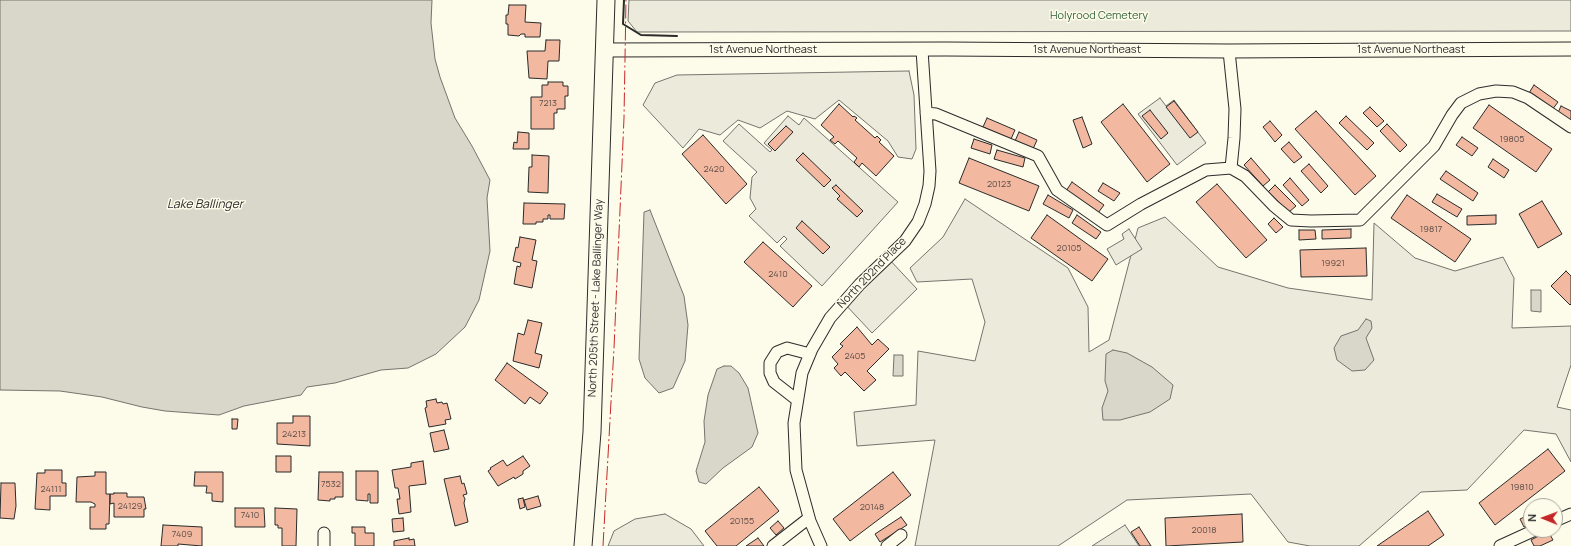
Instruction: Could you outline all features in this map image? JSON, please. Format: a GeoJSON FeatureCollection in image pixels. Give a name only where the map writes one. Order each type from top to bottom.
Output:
{"type":"FeatureCollection","features":[{"type":"Feature","properties":{"kind":"main road","name":"North 205th Street - Lake Ballinger Way"},"geometry":{"type":"LineString","coordinates":[[583,546],[592,432],[606,0]]}},
{"type":"Feature","properties":{"kind":"street","name":"1st Avenue Northeast"},"geometry":{"type":"LineString","coordinates":[[604,50],[1229,51],[1571,49]]}},
{"type":"Feature","properties":{"kind":"street","name":"North 202nd Place"},"geometry":{"type":"LineString","coordinates":[[821,546],[809,518],[796,470],[794,423],[802,373],[810,354],[830,318],[860,284],[904,242],[918,222],[925,204],[929,186],[929,146],[922,50]]}},
{"type":"Feature","properties":{"kind":"street"},"geometry":{"type":"LineString","coordinates":[[1229,51],[1235,109],[1231,168]]}},
{"type":"Feature","properties":{"kind":"street"},"geometry":{"type":"LineString","coordinates":[[926,113],[936,114],[1038,156],[1057,190],[1107,225],[1141,204],[1206,170],[1231,168],[1245,176],[1274,206],[1291,220],[1360,220],[1434,146],[1452,115],[1461,103],[1479,94],[1496,91],[1513,92],[1528,98],[1571,127]]}},
{"type":"Feature","properties":{"kind":"street"},"geometry":{"type":"LineString","coordinates":[[797,400],[774,382],[770,373],[770,362],[777,352],[787,348],[810,354]]}},
{"type":"Feature","properties":{"kind":"street"},"geometry":{"type":"LineString","coordinates":[[773,546],[809,518]]}},
{"type":"Feature","properties":{"kind":"street"},"geometry":{"type":"LineString","coordinates":[[324,533],[324,546]]}},
{"type":"Feature","properties":{"kind":"street"},"geometry":{"type":"LineString","coordinates":[[887,546],[901,535]]}},
{"type":"Feature","properties":{"kind":"street"},"geometry":{"type":"LineString","coordinates":[[1500,546],[1523,535]]}},
{"type":"Feature","properties":{"kind":"green space","name":"Holyrood Cemetery"},"geometry":{"type":"Polygon","coordinates":[[[629,0],[1571,0],[1571,31],[637,32],[628,21],[629,0]]]}},
{"type":"Feature","properties":{"kind":"green space"},"geometry":{"type":"Polygon","coordinates":[[[909,71],[914,95],[916,149],[912,159],[898,157],[888,141],[839,100],[815,119],[787,111],[760,128],[738,120],[720,135],[699,129],[683,148],[643,105],[655,83],[677,75],[909,71]]]}},
{"type":"Feature","properties":{"kind":"green space"},"geometry":{"type":"Polygon","coordinates":[[[965,199],[1068,268],[1088,307],[1089,352],[1109,340],[1138,228],[1165,217],[1218,267],[1288,288],[1372,300],[1374,223],[1415,258],[1455,271],[1503,257],[1514,278],[1512,328],[1571,326],[1571,365],[1557,407],[1571,410],[1571,462],[1556,434],[1524,430],[1467,490],[1421,492],[1359,546],[1310,546],[1288,542],[1251,494],[1127,500],[1058,546],[915,546],[935,440],[857,446],[854,412],[916,405],[918,351],[975,361],[985,322],[972,279],[917,282],[910,268],[943,237],[965,199]]]}},
{"type":"Feature","properties":{"kind":"green space"},"geometry":{"type":"Polygon","coordinates":[[[665,514],[691,529],[704,546],[608,546],[614,531],[635,519],[665,514]]]}},
{"type":"Feature","properties":{"kind":"shaded area"},"geometry":{"type":"Polygon","coordinates":[[[1160,98],[1166,106],[1174,100],[1206,143],[1177,165],[1138,114],[1160,98]]]}},
{"type":"Feature","properties":{"kind":"shaded area"},"geometry":{"type":"Polygon","coordinates":[[[788,116],[799,125],[804,118],[898,202],[822,286],[780,246],[787,239],[784,236],[777,243],[749,216],[756,209],[750,198],[752,177],[757,172],[723,141],[739,124],[770,152],[772,150],[764,143],[788,116]]]}},
{"type":"Feature","properties":{"kind":"shaded area"},"geometry":{"type":"Polygon","coordinates":[[[1129,229],[1142,249],[1116,265],[1107,249],[1124,239],[1122,234],[1129,229]]]}},
{"type":"Feature","properties":{"kind":"shaded area"},"geometry":{"type":"Polygon","coordinates":[[[888,258],[917,289],[872,333],[843,302],[888,258]]]}},
{"type":"Feature","properties":{"kind":"shaded area"},"geometry":{"type":"Polygon","coordinates":[[[1125,525],[1139,546],[1092,546],[1125,525]]]}},
{"type":"Feature","properties":{"kind":"water","name":"Lake Ballinger"},"geometry":{"type":"Polygon","coordinates":[[[0,0],[432,0],[431,23],[435,59],[440,77],[455,118],[490,180],[487,198],[490,251],[479,300],[465,327],[436,354],[408,368],[381,370],[335,383],[307,387],[301,395],[244,406],[219,415],[165,411],[102,397],[60,391],[0,390],[0,0]]]}},
{"type":"Feature","properties":{"kind":"water"},"geometry":{"type":"Polygon","coordinates":[[[650,210],[684,296],[688,325],[685,361],[673,388],[659,393],[645,378],[639,359],[644,212],[650,210]]]}},
{"type":"Feature","properties":{"kind":"water"},"geometry":{"type":"Polygon","coordinates":[[[1531,290],[1541,290],[1541,312],[1531,311],[1531,290]]]}},
{"type":"Feature","properties":{"kind":"water"},"geometry":{"type":"Polygon","coordinates":[[[1366,319],[1371,321],[1372,328],[1366,338],[1374,360],[1365,370],[1352,371],[1337,360],[1334,348],[1341,336],[1358,330],[1366,319]]]}},
{"type":"Feature","properties":{"kind":"water"},"geometry":{"type":"Polygon","coordinates":[[[1113,350],[1127,353],[1152,367],[1173,385],[1170,399],[1150,412],[1120,420],[1103,420],[1102,408],[1108,391],[1105,381],[1106,354],[1113,350]]]}},
{"type":"Feature","properties":{"kind":"water"},"geometry":{"type":"Polygon","coordinates":[[[894,355],[903,355],[903,376],[893,376],[894,355]]]}},
{"type":"Feature","properties":{"kind":"water"},"geometry":{"type":"Polygon","coordinates":[[[724,366],[731,366],[739,373],[748,388],[758,433],[752,447],[723,468],[706,484],[699,482],[696,471],[705,442],[704,421],[708,395],[717,369],[724,366]]]}},
{"type":"Feature","properties":{"kind":"building"},"geometry":{"type":"Polygon","coordinates":[[[509,5],[526,5],[525,22],[541,23],[540,37],[525,37],[525,34],[521,34],[519,36],[508,35],[506,15],[508,15],[509,5]]]}},
{"type":"Feature","properties":{"kind":"building"},"geometry":{"type":"Polygon","coordinates":[[[546,40],[560,40],[559,61],[548,61],[547,79],[529,78],[527,51],[545,51],[546,40]]]}},
{"type":"Feature","properties":{"kind":"building"},"geometry":{"type":"Polygon","coordinates":[[[548,82],[563,82],[563,86],[568,86],[568,96],[565,96],[565,109],[557,109],[557,113],[554,113],[554,129],[531,129],[531,97],[542,97],[542,85],[548,85],[548,82]]]}},
{"type":"Feature","properties":{"kind":"building"},"geometry":{"type":"Polygon","coordinates":[[[1534,85],[1558,102],[1552,110],[1529,93],[1534,85]]]}},
{"type":"Feature","properties":{"kind":"building"},"geometry":{"type":"Polygon","coordinates":[[[1174,101],[1198,132],[1190,138],[1166,107],[1174,101]]]}},
{"type":"Feature","properties":{"kind":"building"},"geometry":{"type":"Polygon","coordinates":[[[839,104],[853,117],[854,116],[857,118],[855,120],[875,138],[877,136],[881,140],[879,142],[894,156],[876,176],[862,163],[859,167],[854,162],[857,158],[838,141],[835,144],[830,140],[834,137],[821,125],[839,104]]]}},
{"type":"Feature","properties":{"kind":"building"},"geometry":{"type":"Polygon","coordinates":[[[1123,104],[1170,164],[1147,182],[1101,122],[1123,104]]]}},
{"type":"Feature","properties":{"kind":"building"},"geometry":{"type":"Polygon","coordinates":[[[1489,105],[1552,149],[1536,172],[1473,128],[1489,105]]]}},
{"type":"Feature","properties":{"kind":"building"},"geometry":{"type":"Polygon","coordinates":[[[1561,106],[1571,111],[1571,122],[1557,115],[1561,106]]]}},
{"type":"Feature","properties":{"kind":"building"},"geometry":{"type":"Polygon","coordinates":[[[1370,107],[1384,121],[1377,127],[1363,113],[1370,107]]]}},
{"type":"Feature","properties":{"kind":"building"},"geometry":{"type":"Polygon","coordinates":[[[1150,110],[1168,133],[1161,139],[1142,116],[1150,110]]]}},
{"type":"Feature","properties":{"kind":"building"},"geometry":{"type":"Polygon","coordinates":[[[1316,111],[1376,176],[1355,195],[1295,129],[1316,111]]]}},
{"type":"Feature","properties":{"kind":"building"},"geometry":{"type":"Polygon","coordinates":[[[1346,116],[1374,143],[1367,150],[1339,123],[1346,116]]]}},
{"type":"Feature","properties":{"kind":"building"},"geometry":{"type":"Polygon","coordinates":[[[1082,117],[1092,144],[1083,148],[1073,120],[1082,117]]]}},
{"type":"Feature","properties":{"kind":"building"},"geometry":{"type":"Polygon","coordinates":[[[987,118],[1015,130],[1011,139],[983,127],[987,118]]]}},
{"type":"Feature","properties":{"kind":"building"},"geometry":{"type":"Polygon","coordinates":[[[1270,121],[1282,135],[1275,142],[1263,127],[1270,121]]]}},
{"type":"Feature","properties":{"kind":"building"},"geometry":{"type":"Polygon","coordinates":[[[1387,124],[1407,145],[1400,152],[1380,131],[1387,124]]]}},
{"type":"Feature","properties":{"kind":"building"},"geometry":{"type":"Polygon","coordinates":[[[786,126],[793,132],[775,151],[768,144],[786,126]]]}},
{"type":"Feature","properties":{"kind":"building"},"geometry":{"type":"Polygon","coordinates":[[[518,132],[529,133],[529,149],[513,149],[514,142],[517,143],[518,132]]]}},
{"type":"Feature","properties":{"kind":"building"},"geometry":{"type":"Polygon","coordinates":[[[1019,132],[1037,140],[1033,149],[1015,141],[1019,132]]]}},
{"type":"Feature","properties":{"kind":"building"},"geometry":{"type":"Polygon","coordinates":[[[703,135],[747,184],[726,204],[682,154],[703,135]]]}},
{"type":"Feature","properties":{"kind":"building"},"geometry":{"type":"Polygon","coordinates":[[[1462,137],[1478,148],[1472,156],[1456,145],[1462,137]]]}},
{"type":"Feature","properties":{"kind":"building"},"geometry":{"type":"Polygon","coordinates":[[[974,139],[992,145],[990,154],[971,148],[974,139]]]}},
{"type":"Feature","properties":{"kind":"building"},"geometry":{"type":"Polygon","coordinates":[[[1289,142],[1302,157],[1294,163],[1281,149],[1289,142]]]}},
{"type":"Feature","properties":{"kind":"building"},"geometry":{"type":"Polygon","coordinates":[[[997,150],[1025,158],[1023,167],[994,159],[997,150]]]}},
{"type":"Feature","properties":{"kind":"building"},"geometry":{"type":"Polygon","coordinates":[[[803,153],[831,180],[824,187],[796,160],[803,153]]]}},
{"type":"Feature","properties":{"kind":"building"},"geometry":{"type":"Polygon","coordinates":[[[532,155],[549,156],[548,193],[528,192],[529,167],[532,167],[532,155]]]}},
{"type":"Feature","properties":{"kind":"building"},"geometry":{"type":"Polygon","coordinates":[[[969,158],[1039,186],[1029,211],[959,183],[969,158]]]}},
{"type":"Feature","properties":{"kind":"building"},"geometry":{"type":"Polygon","coordinates":[[[1251,158],[1270,180],[1263,186],[1244,165],[1251,158]]]}},
{"type":"Feature","properties":{"kind":"building"},"geometry":{"type":"Polygon","coordinates":[[[1493,159],[1509,170],[1504,178],[1488,167],[1493,159]]]}},
{"type":"Feature","properties":{"kind":"building"},"geometry":{"type":"Polygon","coordinates":[[[1309,164],[1328,186],[1321,193],[1301,171],[1309,164]]]}},
{"type":"Feature","properties":{"kind":"building"},"geometry":{"type":"Polygon","coordinates":[[[1446,171],[1478,193],[1473,201],[1440,179],[1446,171]]]}},
{"type":"Feature","properties":{"kind":"building"},"geometry":{"type":"Polygon","coordinates":[[[1290,178],[1309,200],[1302,206],[1283,185],[1290,178]]]}},
{"type":"Feature","properties":{"kind":"building"},"geometry":{"type":"Polygon","coordinates":[[[1072,182],[1104,205],[1098,213],[1066,191],[1072,182]]]}},
{"type":"Feature","properties":{"kind":"building"},"geometry":{"type":"Polygon","coordinates":[[[1103,183],[1120,193],[1114,201],[1098,191],[1103,183]]]}},
{"type":"Feature","properties":{"kind":"building"},"geometry":{"type":"Polygon","coordinates":[[[1217,184],[1267,240],[1246,258],[1196,202],[1217,184]]]}},
{"type":"Feature","properties":{"kind":"building"},"geometry":{"type":"Polygon","coordinates":[[[836,185],[863,211],[857,217],[837,199],[840,196],[832,188],[836,185]]]}},
{"type":"Feature","properties":{"kind":"building"},"geometry":{"type":"Polygon","coordinates":[[[1275,185],[1296,206],[1289,212],[1268,192],[1275,185]]]}},
{"type":"Feature","properties":{"kind":"building"},"geometry":{"type":"Polygon","coordinates":[[[1437,194],[1462,209],[1457,217],[1432,202],[1437,194]]]}},
{"type":"Feature","properties":{"kind":"building"},"geometry":{"type":"Polygon","coordinates":[[[1048,195],[1073,210],[1069,218],[1043,204],[1048,195]]]}},
{"type":"Feature","properties":{"kind":"building"},"geometry":{"type":"Polygon","coordinates":[[[1407,195],[1471,239],[1455,262],[1391,218],[1407,195]]]}},
{"type":"Feature","properties":{"kind":"building"},"geometry":{"type":"Polygon","coordinates":[[[1542,201],[1562,234],[1538,248],[1519,214],[1542,201]]]}},
{"type":"Feature","properties":{"kind":"building"},"geometry":{"type":"Polygon","coordinates":[[[524,203],[565,204],[564,219],[550,219],[550,215],[548,215],[548,219],[543,219],[543,222],[536,222],[536,224],[523,224],[524,203]]]}},
{"type":"Feature","properties":{"kind":"building"},"geometry":{"type":"Polygon","coordinates":[[[1047,215],[1108,259],[1092,281],[1031,238],[1047,215]]]}},
{"type":"Feature","properties":{"kind":"building"},"geometry":{"type":"Polygon","coordinates":[[[1077,215],[1101,232],[1096,239],[1072,223],[1077,215]]]}},
{"type":"Feature","properties":{"kind":"building"},"geometry":{"type":"Polygon","coordinates":[[[1496,215],[1496,224],[1467,225],[1467,216],[1496,215]]]}},
{"type":"Feature","properties":{"kind":"building"},"geometry":{"type":"Polygon","coordinates":[[[1274,218],[1283,227],[1276,233],[1268,224],[1274,218]]]}},
{"type":"Feature","properties":{"kind":"building"},"geometry":{"type":"Polygon","coordinates":[[[802,221],[830,247],[823,254],[796,228],[802,221]]]}},
{"type":"Feature","properties":{"kind":"building"},"geometry":{"type":"Polygon","coordinates":[[[1351,229],[1351,238],[1322,239],[1322,230],[1351,229]]]}},
{"type":"Feature","properties":{"kind":"building"},"geometry":{"type":"Polygon","coordinates":[[[1299,230],[1315,230],[1316,239],[1299,240],[1299,230]]]}},
{"type":"Feature","properties":{"kind":"building"},"geometry":{"type":"Polygon","coordinates":[[[520,237],[536,240],[532,260],[537,261],[532,288],[514,284],[517,266],[520,267],[521,263],[513,261],[520,237]]]}},
{"type":"Feature","properties":{"kind":"building"},"geometry":{"type":"Polygon","coordinates":[[[763,242],[812,286],[793,307],[744,262],[763,242]]]}},
{"type":"Feature","properties":{"kind":"building"},"geometry":{"type":"Polygon","coordinates":[[[1366,248],[1367,276],[1301,277],[1300,250],[1366,248]]]}},
{"type":"Feature","properties":{"kind":"building"},"geometry":{"type":"Polygon","coordinates":[[[1566,271],[1571,276],[1570,305],[1551,286],[1566,271]]]}},
{"type":"Feature","properties":{"kind":"building"},"geometry":{"type":"Polygon","coordinates":[[[528,320],[542,323],[535,353],[542,355],[539,368],[513,361],[518,333],[524,335],[528,320]]]}},
{"type":"Feature","properties":{"kind":"building"},"geometry":{"type":"Polygon","coordinates":[[[857,327],[872,345],[878,339],[889,349],[867,371],[876,380],[864,391],[845,372],[841,376],[834,368],[838,364],[832,357],[843,346],[840,344],[857,327]]]}},
{"type":"Feature","properties":{"kind":"building"},"geometry":{"type":"Polygon","coordinates":[[[507,363],[548,393],[540,404],[530,397],[525,404],[495,380],[507,363]]]}},
{"type":"Feature","properties":{"kind":"building"},"geometry":{"type":"Polygon","coordinates":[[[436,399],[437,403],[447,403],[451,419],[445,420],[446,424],[429,427],[425,408],[427,407],[426,401],[436,399]]]}},
{"type":"Feature","properties":{"kind":"building"},"geometry":{"type":"Polygon","coordinates":[[[293,416],[310,416],[310,446],[277,444],[277,423],[293,423],[293,416]]]}},
{"type":"Feature","properties":{"kind":"building"},"geometry":{"type":"Polygon","coordinates":[[[232,419],[238,419],[237,429],[232,429],[232,419]]]}},
{"type":"Feature","properties":{"kind":"building"},"geometry":{"type":"Polygon","coordinates":[[[444,430],[449,449],[434,452],[430,433],[444,430]]]}},
{"type":"Feature","properties":{"kind":"building"},"geometry":{"type":"Polygon","coordinates":[[[1548,449],[1565,471],[1530,498],[1523,498],[1523,503],[1495,525],[1479,503],[1548,449]]]}},
{"type":"Feature","properties":{"kind":"building"},"geometry":{"type":"Polygon","coordinates":[[[276,456],[291,456],[291,472],[276,472],[276,456]]]}},
{"type":"Feature","properties":{"kind":"building"},"geometry":{"type":"Polygon","coordinates":[[[523,456],[530,466],[523,471],[523,474],[515,479],[514,477],[498,486],[488,471],[491,469],[490,468],[503,460],[507,466],[523,456]]]}},
{"type":"Feature","properties":{"kind":"building"},"geometry":{"type":"Polygon","coordinates":[[[423,461],[426,484],[409,486],[411,512],[399,514],[397,499],[400,499],[398,488],[395,488],[392,470],[411,467],[411,463],[423,461]]]}},
{"type":"Feature","properties":{"kind":"building"},"geometry":{"type":"Polygon","coordinates":[[[45,470],[62,470],[62,483],[66,483],[66,496],[50,496],[50,510],[35,509],[37,473],[45,473],[45,470]]]}},
{"type":"Feature","properties":{"kind":"building"},"geometry":{"type":"Polygon","coordinates":[[[356,471],[378,471],[378,503],[370,503],[370,494],[368,494],[368,501],[356,500],[356,471]]]}},
{"type":"Feature","properties":{"kind":"building"},"geometry":{"type":"Polygon","coordinates":[[[95,472],[106,472],[106,494],[110,494],[109,524],[106,524],[106,529],[90,529],[90,507],[95,507],[95,504],[91,502],[76,502],[77,477],[95,476],[95,472]]]}},
{"type":"Feature","properties":{"kind":"building"},"geometry":{"type":"Polygon","coordinates":[[[195,472],[223,472],[223,502],[212,501],[212,493],[206,493],[207,486],[194,486],[195,472]]]}},
{"type":"Feature","properties":{"kind":"building"},"geometry":{"type":"Polygon","coordinates":[[[319,472],[343,472],[343,497],[335,497],[335,499],[330,499],[330,501],[318,500],[319,472]]]}},
{"type":"Feature","properties":{"kind":"building"},"geometry":{"type":"Polygon","coordinates":[[[893,472],[911,495],[850,541],[833,519],[893,472]]]}},
{"type":"Feature","properties":{"kind":"building"},"geometry":{"type":"Polygon","coordinates":[[[460,476],[467,494],[463,495],[465,499],[464,503],[468,522],[455,526],[444,479],[460,476]]]}},
{"type":"Feature","properties":{"kind":"building"},"geometry":{"type":"Polygon","coordinates":[[[1,483],[15,483],[16,506],[14,519],[0,518],[1,483]]]}},
{"type":"Feature","properties":{"kind":"building"},"geometry":{"type":"Polygon","coordinates":[[[759,487],[779,511],[736,546],[717,546],[705,531],[759,487]]]}},
{"type":"Feature","properties":{"kind":"building"},"geometry":{"type":"Polygon","coordinates":[[[127,493],[127,497],[144,497],[146,509],[144,509],[144,517],[114,517],[114,503],[110,504],[110,494],[127,493]]]}},
{"type":"Feature","properties":{"kind":"building"},"geometry":{"type":"Polygon","coordinates":[[[538,496],[541,506],[527,510],[524,500],[538,496]]]}},
{"type":"Feature","properties":{"kind":"building"},"geometry":{"type":"Polygon","coordinates":[[[523,498],[525,507],[520,509],[518,499],[523,498]]]}},
{"type":"Feature","properties":{"kind":"building"},"geometry":{"type":"Polygon","coordinates":[[[235,508],[264,508],[265,527],[235,527],[235,508]]]}},
{"type":"Feature","properties":{"kind":"building"},"geometry":{"type":"Polygon","coordinates":[[[275,508],[297,509],[296,546],[282,546],[282,528],[278,528],[278,525],[275,525],[275,508]]]}},
{"type":"Feature","properties":{"kind":"building"},"geometry":{"type":"Polygon","coordinates":[[[1428,511],[1444,535],[1428,546],[1377,546],[1428,511]]]}},
{"type":"Feature","properties":{"kind":"building"},"geometry":{"type":"Polygon","coordinates":[[[1242,514],[1243,542],[1166,546],[1165,518],[1242,514]]]}},
{"type":"Feature","properties":{"kind":"building"},"geometry":{"type":"Polygon","coordinates":[[[901,517],[907,525],[880,542],[875,534],[901,517]]]}},
{"type":"Feature","properties":{"kind":"building"},"geometry":{"type":"Polygon","coordinates":[[[403,518],[404,531],[393,532],[392,519],[403,518]]]}},
{"type":"Feature","properties":{"kind":"building"},"geometry":{"type":"Polygon","coordinates":[[[1523,518],[1523,525],[1520,519],[1523,518]]]}},
{"type":"Feature","properties":{"kind":"building"},"geometry":{"type":"Polygon","coordinates":[[[778,521],[784,528],[776,535],[770,528],[778,521]]]}},
{"type":"Feature","properties":{"kind":"building"},"geometry":{"type":"Polygon","coordinates":[[[163,525],[202,527],[202,546],[178,544],[178,546],[161,546],[163,525]]]}},
{"type":"Feature","properties":{"kind":"building"},"geometry":{"type":"Polygon","coordinates":[[[352,527],[365,527],[365,533],[374,533],[374,546],[355,546],[355,533],[352,533],[352,527]]]}},
{"type":"Feature","properties":{"kind":"building"},"geometry":{"type":"Polygon","coordinates":[[[1139,527],[1151,546],[1140,546],[1131,532],[1139,527]]]}},
{"type":"Feature","properties":{"kind":"building"},"geometry":{"type":"Polygon","coordinates":[[[409,538],[409,540],[414,539],[415,546],[394,546],[394,541],[409,538]]]}},
{"type":"Feature","properties":{"kind":"building"},"geometry":{"type":"Polygon","coordinates":[[[758,538],[764,546],[746,546],[758,538]]]}},
{"type":"Feature","properties":{"kind":"building"},"geometry":{"type":"Polygon","coordinates":[[[1535,538],[1552,538],[1553,540],[1540,546],[1534,546],[1531,540],[1535,538]]]}},
{"type":"Feature","properties":{"kind":"wall"},"geometry":{"type":"LineString","coordinates":[[624,0],[623,24],[641,35],[677,36]]}},
{"type":"Feature","properties":{"kind":"power"},"geometry":{"type":"LineString","coordinates":[[603,546],[614,348],[624,118],[626,0]]}}]}
